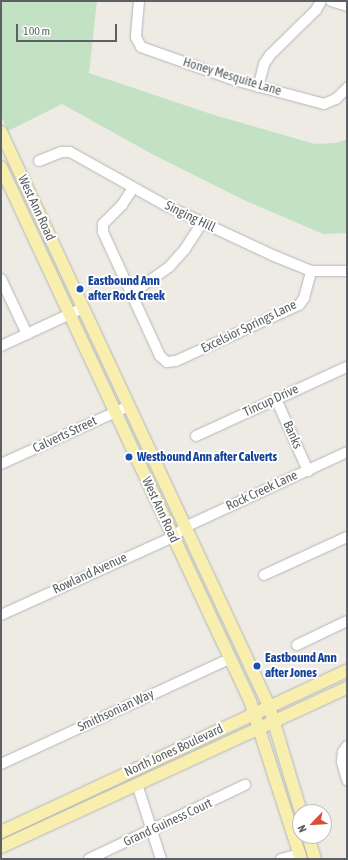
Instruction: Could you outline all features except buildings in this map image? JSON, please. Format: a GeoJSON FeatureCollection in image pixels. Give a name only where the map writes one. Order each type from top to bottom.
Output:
{"type":"FeatureCollection","features":[{"type":"Feature","properties":{"kind":"main road","name":"West Ann Road"},"geometry":{"type":"LineString","coordinates":[[1,132],[129,406],[179,532],[255,712],[302,857]]}},
{"type":"Feature","properties":{"kind":"main road","name":"West Ann Road"},"geometry":{"type":"LineString","coordinates":[[1,168],[114,412],[179,532],[269,706],[299,804]]}},
{"type":"Feature","properties":{"kind":"main road","name":"North Jones Boulevard"},"geometry":{"type":"LineString","coordinates":[[1,832],[255,712],[347,671]]}},
{"type":"Feature","properties":{"kind":"main road","name":"North Jones Boulevard"},"geometry":{"type":"LineString","coordinates":[[1,847],[260,726],[347,688]]}},
{"type":"Feature","properties":{"kind":"main road"},"geometry":{"type":"LineString","coordinates":[[310,844],[315,859]]}},
{"type":"Feature","properties":{"kind":"street","name":"Honey Mesquite Lane"},"geometry":{"type":"LineString","coordinates":[[138,1],[137,43],[141,47],[258,86],[329,103],[347,88]]}},
{"type":"Feature","properties":{"kind":"street"},"geometry":{"type":"LineString","coordinates":[[258,86],[264,64],[270,56],[316,10],[321,1]]}},
{"type":"Feature","properties":{"kind":"street"},"geometry":{"type":"LineString","coordinates":[[331,1],[347,6]]}},
{"type":"Feature","properties":{"kind":"street","name":"Singing Hill"},"geometry":{"type":"LineString","coordinates":[[39,162],[61,152],[70,152],[133,188],[202,223],[311,271],[347,270]]}},
{"type":"Feature","properties":{"kind":"street"},"geometry":{"type":"LineString","coordinates":[[133,188],[122,205],[105,221],[102,229],[131,294],[169,267],[185,249],[202,223]]}},
{"type":"Feature","properties":{"kind":"street","name":"Excelsior Springs Lane"},"geometry":{"type":"LineString","coordinates":[[131,294],[160,356],[167,362],[176,361],[299,305],[303,300],[311,271]]}},
{"type":"Feature","properties":{"kind":"street"},"geometry":{"type":"LineString","coordinates":[[1,279],[27,334]]}},
{"type":"Feature","properties":{"kind":"street"},"geometry":{"type":"LineString","coordinates":[[1,346],[83,308]]}},
{"type":"Feature","properties":{"kind":"street","name":"Tincup Drive"},"geometry":{"type":"LineString","coordinates":[[196,436],[347,367]]}},
{"type":"Feature","properties":{"kind":"street","name":"Banks"},"geometry":{"type":"LineString","coordinates":[[276,400],[308,471]]}},
{"type":"Feature","properties":{"kind":"street","name":"Calverts Street"},"geometry":{"type":"LineString","coordinates":[[1,464],[129,406]]}},
{"type":"Feature","properties":{"kind":"street","name":"Rock Creek Lane"},"geometry":{"type":"LineString","coordinates":[[179,532],[347,452]]}},
{"type":"Feature","properties":{"kind":"street","name":"Rowland Avenue"},"geometry":{"type":"LineString","coordinates":[[1,614],[179,532]]}},
{"type":"Feature","properties":{"kind":"street"},"geometry":{"type":"LineString","coordinates":[[264,575],[347,537]]}},
{"type":"Feature","properties":{"kind":"street"},"geometry":{"type":"LineString","coordinates":[[297,645],[347,622]]}},
{"type":"Feature","properties":{"kind":"street","name":"Smithsonian Way"},"geometry":{"type":"LineString","coordinates":[[1,764],[231,658]]}},
{"type":"Feature","properties":{"kind":"street"},"geometry":{"type":"LineString","coordinates":[[345,749],[342,762],[347,780]]}},
{"type":"Feature","properties":{"kind":"street"},"geometry":{"type":"LineString","coordinates":[[137,784],[161,859]]}},
{"type":"Feature","properties":{"kind":"street","name":"Grand Guiness Court"},"geometry":{"type":"LineString","coordinates":[[90,859],[153,831],[245,785]]}},
{"type":"Feature","properties":{"kind":"street"},"geometry":{"type":"LineString","coordinates":[[281,859],[302,857]]}},
{"type":"Feature","properties":{"kind":"green space"},"geometry":{"type":"Polygon","coordinates":[[[1,1],[97,1],[89,73],[214,115],[315,144],[336,143],[347,139],[347,233],[323,234],[244,200],[152,154],[62,104],[8,131],[1,116],[1,1]]]}},
{"type":"Feature","properties":{"kind":"place","name":"Eastbound Ann after Rock Creek"},"geometry":{"type":"Point","coordinates":[80,289]}},
{"type":"Feature","properties":{"kind":"place","name":"Westbound Ann after Calverts"},"geometry":{"type":"Point","coordinates":[129,457]}},
{"type":"Feature","properties":{"kind":"place","name":"Eastbound Ann after Jones"},"geometry":{"type":"Point","coordinates":[257,666]}}]}
